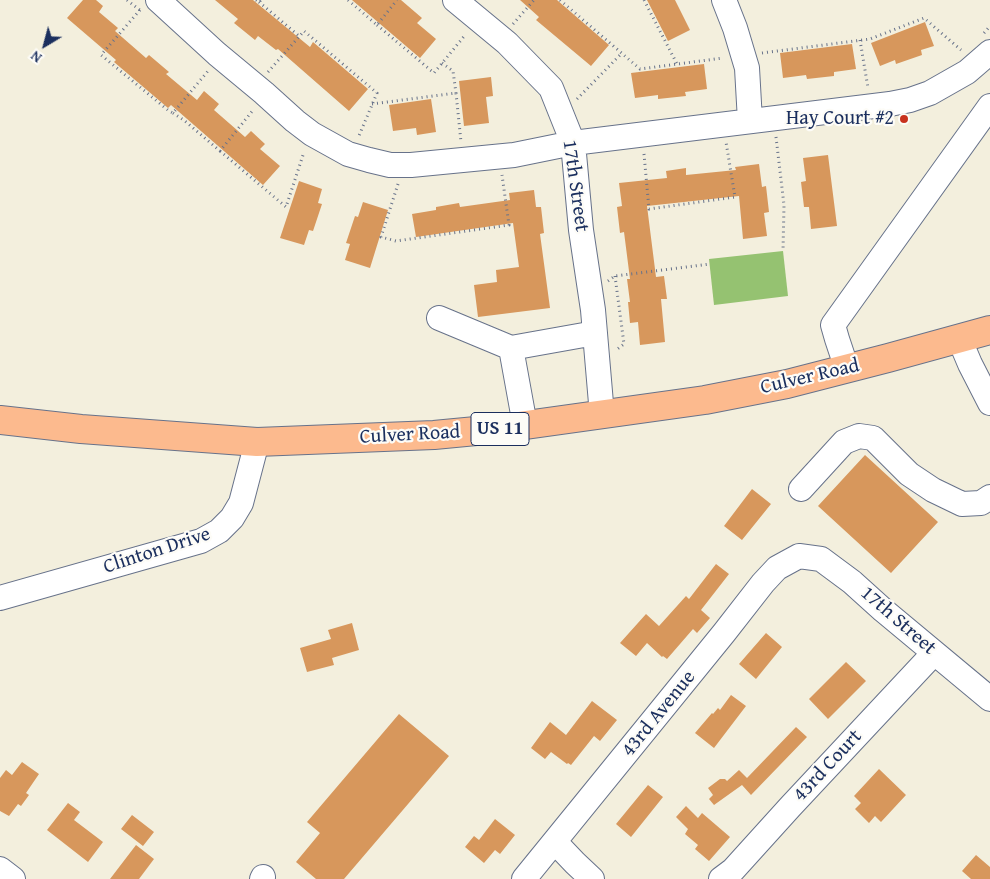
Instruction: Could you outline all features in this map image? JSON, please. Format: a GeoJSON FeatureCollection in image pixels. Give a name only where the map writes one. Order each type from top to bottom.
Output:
{"type":"FeatureCollection","features":[{"type":"Feature","properties":{"kind":"main road","name":"Culver Road"},"geometry":{"type":"LineString","coordinates":[[0,420],[81,429],[257,442],[434,435],[497,429],[705,400],[787,384],[990,330]]}},
{"type":"Feature","properties":{"kind":"street","name":"17th Street"},"geometry":{"type":"LineString","coordinates":[[455,0],[507,43],[551,88],[572,143],[581,230],[593,310],[602,415]]}},
{"type":"Feature","properties":{"kind":"street"},"geometry":{"type":"LineString","coordinates":[[724,0],[747,68],[750,121]]}},
{"type":"Feature","properties":{"kind":"street"},"geometry":{"type":"LineString","coordinates":[[157,2],[217,54],[255,97],[295,121],[312,134],[351,154],[390,165],[411,165],[514,155],[572,143],[910,100],[930,92],[967,72],[984,46]]}},
{"type":"Feature","properties":{"kind":"street"},"geometry":{"type":"LineString","coordinates":[[847,369],[833,325],[990,106]]}},
{"type":"Feature","properties":{"kind":"street"},"geometry":{"type":"LineString","coordinates":[[439,318],[511,348],[595,333]]}},
{"type":"Feature","properties":{"kind":"street"},"geometry":{"type":"LineString","coordinates":[[959,338],[990,403]]}},
{"type":"Feature","properties":{"kind":"street"},"geometry":{"type":"LineString","coordinates":[[511,348],[524,425]]}},
{"type":"Feature","properties":{"kind":"street"},"geometry":{"type":"LineString","coordinates":[[801,489],[844,442],[859,436],[872,438],[910,474],[933,490],[962,504],[980,503],[990,497]]}},
{"type":"Feature","properties":{"kind":"street","name":"Clinton Drive"},"geometry":{"type":"LineString","coordinates":[[0,598],[201,541],[218,532],[232,518],[242,503],[257,442]]}},
{"type":"Feature","properties":{"kind":"street","name":"17th Street"},"geometry":{"type":"LineString","coordinates":[[799,556],[821,559],[852,582],[990,699]]}},
{"type":"Feature","properties":{"kind":"street","name":"43rd Avenue"},"geometry":{"type":"LineString","coordinates":[[524,879],[724,633],[762,583],[777,568],[799,556]]}},
{"type":"Feature","properties":{"kind":"street","name":"43rd Court"},"geometry":{"type":"LineString","coordinates":[[721,879],[733,870],[934,653]]}},
{"type":"Feature","properties":{"kind":"street"},"geometry":{"type":"LineString","coordinates":[[555,842],[592,879]]}},
{"type":"Feature","properties":{"kind":"street"},"geometry":{"type":"LineString","coordinates":[[0,869],[13,879]]}},
{"type":"Feature","properties":{"kind":"path"},"geometry":{"type":"LineString","coordinates":[[348,0],[434,73],[469,30]]}},
{"type":"Feature","properties":{"kind":"path"},"geometry":{"type":"LineString","coordinates":[[377,25],[397,0]]}},
{"type":"Feature","properties":{"kind":"path"},"geometry":{"type":"LineString","coordinates":[[644,0],[677,64]]}},
{"type":"Feature","properties":{"kind":"path"},"geometry":{"type":"LineString","coordinates":[[259,1],[299,36]]}},
{"type":"Feature","properties":{"kind":"path"},"geometry":{"type":"LineString","coordinates":[[157,2],[101,55],[169,111],[185,121],[286,207],[306,148]]}},
{"type":"Feature","properties":{"kind":"path"},"geometry":{"type":"LineString","coordinates":[[984,46],[990,26]]}},
{"type":"Feature","properties":{"kind":"path"},"geometry":{"type":"LineString","coordinates":[[220,151],[255,97],[304,31],[377,93],[351,154]]}},
{"type":"Feature","properties":{"kind":"path"},"geometry":{"type":"LineString","coordinates":[[860,40],[872,106]]}},
{"type":"Feature","properties":{"kind":"path"},"geometry":{"type":"LineString","coordinates":[[561,115],[622,53]]}},
{"type":"Feature","properties":{"kind":"path"},"geometry":{"type":"LineString","coordinates":[[442,63],[453,71],[463,160]]}},
{"type":"Feature","properties":{"kind":"path"},"geometry":{"type":"LineString","coordinates":[[173,113],[209,69]]}},
{"type":"Feature","properties":{"kind":"path"},"geometry":{"type":"LineString","coordinates":[[372,104],[456,93]]}},
{"type":"Feature","properties":{"kind":"path"},"geometry":{"type":"LineString","coordinates":[[776,134],[784,205],[783,251]]}},
{"type":"Feature","properties":{"kind":"path"},"geometry":{"type":"LineString","coordinates":[[644,151],[649,209],[734,197],[726,140],[734,139]]}},
{"type":"Feature","properties":{"kind":"path"},"geometry":{"type":"LineString","coordinates":[[399,181],[381,237],[396,241],[509,225],[502,172]]}},
{"type":"Feature","properties":{"kind":"path"},"geometry":{"type":"LineString","coordinates":[[606,282],[615,276],[710,264]]}},
{"type":"Feature","properties":{"kind":"path"},"geometry":{"type":"LineString","coordinates":[[614,351],[624,344],[615,276]]}},
{"type":"Feature","properties":{"kind":"green space"},"geometry":{"type":"Polygon","coordinates":[[[783,251],[788,296],[714,305],[709,259],[783,251]]]}},
{"type":"Feature","properties":{"kind":"building"},"geometry":{"type":"Polygon","coordinates":[[[83,0],[96,0],[103,6],[99,12],[118,28],[115,31],[146,58],[149,55],[169,72],[166,74],[197,100],[204,91],[219,104],[214,110],[245,137],[251,131],[265,144],[260,149],[280,166],[263,185],[171,105],[168,108],[114,62],[116,60],[67,18],[83,0]]]}},
{"type":"Feature","properties":{"kind":"building"},"geometry":{"type":"Polygon","coordinates":[[[215,0],[253,0],[310,47],[313,42],[368,89],[349,111],[278,49],[276,50],[258,36],[255,40],[234,23],[238,19],[215,0]]]}},
{"type":"Feature","properties":{"kind":"building"},"geometry":{"type":"Polygon","coordinates":[[[352,0],[401,0],[422,18],[417,23],[436,39],[420,58],[352,0]]]}},
{"type":"Feature","properties":{"kind":"building"},"geometry":{"type":"Polygon","coordinates":[[[520,0],[557,0],[609,45],[591,66],[536,20],[539,17],[520,0]]]}},
{"type":"Feature","properties":{"kind":"building"},"geometry":{"type":"Polygon","coordinates":[[[647,0],[675,0],[690,30],[668,41],[647,0]]]}},
{"type":"Feature","properties":{"kind":"building"},"geometry":{"type":"Polygon","coordinates":[[[925,22],[934,46],[921,50],[922,55],[896,64],[895,60],[880,66],[871,43],[925,22]]]}},
{"type":"Feature","properties":{"kind":"building"},"geometry":{"type":"Polygon","coordinates":[[[852,44],[856,69],[834,72],[834,76],[807,79],[806,75],[783,78],[780,53],[852,44]]]}},
{"type":"Feature","properties":{"kind":"building"},"geometry":{"type":"Polygon","coordinates":[[[704,64],[707,89],[685,92],[686,96],[658,99],[658,95],[635,98],[631,73],[704,64]]]}},
{"type":"Feature","properties":{"kind":"building"},"geometry":{"type":"Polygon","coordinates":[[[491,77],[493,96],[486,97],[489,123],[464,126],[459,81],[491,77]]]}},
{"type":"Feature","properties":{"kind":"building"},"geometry":{"type":"Polygon","coordinates":[[[431,99],[436,132],[417,135],[416,128],[393,131],[389,105],[431,99]]]}},
{"type":"Feature","properties":{"kind":"building"},"geometry":{"type":"Polygon","coordinates":[[[828,155],[837,226],[811,229],[809,207],[804,207],[801,182],[806,181],[803,158],[828,155]]]}},
{"type":"Feature","properties":{"kind":"building"},"geometry":{"type":"Polygon","coordinates":[[[759,164],[762,187],[766,186],[769,212],[764,213],[767,236],[743,239],[739,196],[647,206],[656,277],[664,276],[667,299],[661,299],[665,342],[640,345],[638,322],[630,323],[627,279],[630,279],[624,232],[620,233],[617,207],[622,206],[619,183],[667,178],[666,171],[686,168],[686,175],[736,170],[735,167],[759,164]]]}},
{"type":"Feature","properties":{"kind":"building"},"geometry":{"type":"Polygon","coordinates":[[[299,181],[322,189],[318,203],[322,204],[313,231],[309,230],[304,245],[280,238],[299,181]]]}},
{"type":"Feature","properties":{"kind":"building"},"geometry":{"type":"Polygon","coordinates":[[[534,190],[536,207],[541,207],[544,233],[540,234],[550,308],[478,317],[474,285],[497,282],[496,270],[519,267],[513,223],[416,237],[412,214],[436,210],[436,207],[459,203],[460,207],[510,200],[509,193],[534,190]]]}},
{"type":"Feature","properties":{"kind":"building"},"geometry":{"type":"Polygon","coordinates":[[[363,202],[388,210],[370,268],[345,260],[350,244],[346,243],[355,216],[358,217],[363,202]]]}},
{"type":"Feature","properties":{"kind":"building"},"geometry":{"type":"Polygon","coordinates":[[[865,455],[938,522],[891,573],[818,506],[865,455]]]}},
{"type":"Feature","properties":{"kind":"building"},"geometry":{"type":"Polygon","coordinates":[[[752,489],[771,504],[742,540],[724,526],[752,489]]]}},
{"type":"Feature","properties":{"kind":"building"},"geometry":{"type":"Polygon","coordinates":[[[716,564],[729,574],[701,610],[710,618],[697,633],[693,629],[667,659],[662,657],[647,643],[636,656],[620,643],[646,614],[659,626],[686,596],[689,599],[716,564]]]}},
{"type":"Feature","properties":{"kind":"building"},"geometry":{"type":"Polygon","coordinates":[[[352,623],[359,650],[332,658],[334,665],[307,672],[300,648],[331,639],[328,630],[352,623]]]}},
{"type":"Feature","properties":{"kind":"building"},"geometry":{"type":"Polygon","coordinates":[[[766,633],[782,647],[756,679],[739,664],[766,633]]]}},
{"type":"Feature","properties":{"kind":"building"},"geometry":{"type":"Polygon","coordinates":[[[846,662],[866,681],[828,719],[809,699],[846,662]]]}},
{"type":"Feature","properties":{"kind":"building"},"geometry":{"type":"Polygon","coordinates":[[[731,695],[746,706],[714,748],[695,733],[712,713],[718,708],[720,710],[731,695]]]}},
{"type":"Feature","properties":{"kind":"building"},"geometry":{"type":"Polygon","coordinates":[[[592,701],[617,720],[600,741],[594,736],[571,765],[551,752],[545,759],[531,748],[550,722],[566,735],[592,701]]]}},
{"type":"Feature","properties":{"kind":"building"},"geometry":{"type":"Polygon","coordinates":[[[399,714],[449,756],[344,879],[316,879],[296,862],[320,833],[307,822],[399,714]]]}},
{"type":"Feature","properties":{"kind":"building"},"geometry":{"type":"Polygon","coordinates":[[[796,727],[807,737],[751,795],[742,785],[714,805],[709,799],[713,795],[708,788],[720,779],[727,781],[739,770],[747,778],[796,727]]]}},
{"type":"Feature","properties":{"kind":"building"},"geometry":{"type":"Polygon","coordinates":[[[22,762],[39,774],[26,793],[29,795],[21,806],[18,804],[9,816],[0,811],[0,778],[6,770],[12,775],[22,762]]]}},
{"type":"Feature","properties":{"kind":"building"},"geometry":{"type":"Polygon","coordinates":[[[879,769],[906,795],[881,822],[875,816],[869,823],[855,809],[861,803],[854,796],[879,769]]]}},
{"type":"Feature","properties":{"kind":"building"},"geometry":{"type":"Polygon","coordinates":[[[648,785],[663,797],[631,837],[616,824],[648,785]]]}},
{"type":"Feature","properties":{"kind":"building"},"geometry":{"type":"Polygon","coordinates":[[[68,803],[80,812],[74,820],[103,842],[88,862],[47,830],[68,803]]]}},
{"type":"Feature","properties":{"kind":"building"},"geometry":{"type":"Polygon","coordinates":[[[686,806],[698,818],[702,813],[730,837],[709,861],[695,849],[698,845],[685,834],[688,829],[676,817],[686,806]]]}},
{"type":"Feature","properties":{"kind":"building"},"geometry":{"type":"Polygon","coordinates":[[[132,815],[154,832],[143,846],[121,829],[132,815]]]}},
{"type":"Feature","properties":{"kind":"building"},"geometry":{"type":"Polygon","coordinates":[[[495,819],[515,835],[500,854],[495,850],[484,863],[465,847],[474,836],[479,840],[495,819]]]}},
{"type":"Feature","properties":{"kind":"building"},"geometry":{"type":"Polygon","coordinates":[[[136,845],[154,859],[139,879],[110,879],[136,845]]]}},
{"type":"Feature","properties":{"kind":"building"},"geometry":{"type":"Polygon","coordinates":[[[976,855],[990,867],[990,879],[971,879],[962,871],[976,855]]]}},
{"type":"Feature","properties":{"kind":"place","name":"Hay Court #2"},"geometry":{"type":"Point","coordinates":[904,119]}}]}
